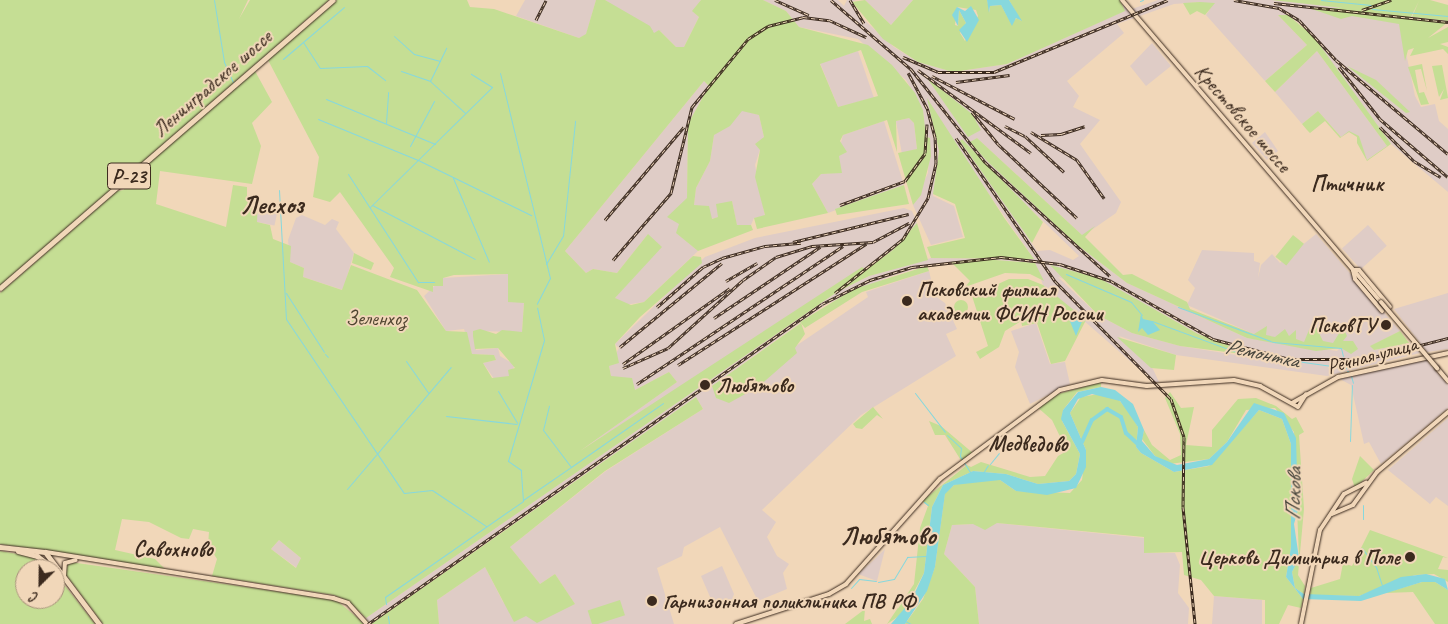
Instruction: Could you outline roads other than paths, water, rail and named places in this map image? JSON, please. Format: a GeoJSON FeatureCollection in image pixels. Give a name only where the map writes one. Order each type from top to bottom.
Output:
{"type":"FeatureCollection","features":[{"type":"Feature","properties":{"kind":"highway","name":"Ленинградское шоссе"},"geometry":{"type":"LineString","coordinates":[[0,288],[332,0]]}},
{"type":"Feature","properties":{"kind":"highway"},"geometry":{"type":"LineString","coordinates":[[0,547],[49,555],[99,624]]}},
{"type":"Feature","properties":{"kind":"highway"},"geometry":{"type":"LineString","coordinates":[[0,547],[37,556],[41,559]]}},
{"type":"Feature","properties":{"kind":"main road","name":"Крестовское шоссе"},"geometry":{"type":"LineString","coordinates":[[1122,0],[1448,381]]}},
{"type":"Feature","properties":{"kind":"main road"},"geometry":{"type":"LineString","coordinates":[[1382,311],[1355,279],[1353,270],[1359,270],[1390,307]]}},
{"type":"Feature","properties":{"kind":"main road","name":"Речная улица"},"geometry":{"type":"LineString","coordinates":[[1292,403],[1338,376],[1448,353]]}},
{"type":"Feature","properties":{"kind":"main road"},"geometry":{"type":"LineString","coordinates":[[736,624],[829,594],[846,584],[888,541],[932,486],[965,462],[1031,407],[1065,388],[1102,380],[1147,386],[1240,380],[1298,406],[1306,394]]}},
{"type":"Feature","properties":{"kind":"main road"},"geometry":{"type":"LineString","coordinates":[[1301,624],[1315,544],[1328,517],[1342,496],[1366,483],[1448,412]]}},
{"type":"Feature","properties":{"kind":"main road"},"geometry":{"type":"LineString","coordinates":[[1328,517],[1356,501],[1366,483]]}},
{"type":"Feature","properties":{"kind":"main road"},"geometry":{"type":"LineString","coordinates":[[1348,492],[1356,501]]}},
{"type":"Feature","properties":{"kind":"main road"},"geometry":{"type":"LineString","coordinates":[[1342,496],[1348,507]]}},
{"type":"Feature","properties":{"kind":"main road"},"geometry":{"type":"LineString","coordinates":[[51,559],[49,555],[333,598],[348,604],[367,624]]}},
{"type":"Feature","properties":{"kind":"main road"},"geometry":{"type":"LineString","coordinates":[[66,580],[63,567],[67,561],[107,563]]}},
{"type":"Feature","properties":{"kind":"water"},"geometry":{"type":"Polygon","coordinates":[[[987,0],[1009,0],[1022,21],[1016,18],[1012,26],[1001,5],[990,6],[989,13],[987,0]]]}},
{"type":"Feature","properties":{"kind":"water"},"geometry":{"type":"Polygon","coordinates":[[[971,6],[979,20],[967,42],[959,30],[966,23],[959,10],[958,26],[952,15],[957,7],[965,11],[971,6]]]}},
{"type":"Feature","properties":{"kind":"water"},"geometry":{"type":"Polygon","coordinates":[[[1073,312],[1083,319],[1076,336],[1069,319],[1073,312]]]}},
{"type":"Feature","properties":{"kind":"water"},"geometry":{"type":"Polygon","coordinates":[[[1141,314],[1143,319],[1152,321],[1160,330],[1148,335],[1142,328],[1138,332],[1141,314]]]}},
{"type":"Feature","properties":{"kind":"water"},"geometry":{"type":"Polygon","coordinates":[[[1101,387],[1115,390],[1133,404],[1144,430],[1142,441],[1155,456],[1177,465],[1209,459],[1227,442],[1254,403],[1284,413],[1296,438],[1298,510],[1294,524],[1299,558],[1292,572],[1295,588],[1304,594],[1359,596],[1401,577],[1426,574],[1445,579],[1448,590],[1435,582],[1422,582],[1361,601],[1303,599],[1286,577],[1291,547],[1291,444],[1282,419],[1259,410],[1212,465],[1174,472],[1141,453],[1136,447],[1138,427],[1120,401],[1092,394],[1078,399],[1070,413],[1086,450],[1086,467],[1076,488],[1047,495],[1016,491],[1000,480],[954,485],[945,494],[935,567],[927,591],[905,624],[891,624],[911,601],[924,573],[932,507],[943,485],[973,471],[1006,474],[1038,484],[1069,481],[1076,474],[1080,454],[1061,419],[1063,410],[1078,392],[1101,387]]]}},
{"type":"Feature","properties":{"kind":"waterway"},"geometry":{"type":"LineString","coordinates":[[214,0],[224,62],[233,82]]}},
{"type":"Feature","properties":{"kind":"waterway"},"geometry":{"type":"LineString","coordinates":[[1321,0],[1371,5]]}},
{"type":"Feature","properties":{"kind":"waterway"},"geometry":{"type":"LineString","coordinates":[[283,59],[344,7]]}},
{"type":"Feature","properties":{"kind":"waterway"},"geometry":{"type":"LineString","coordinates":[[1372,9],[1448,16]]}},
{"type":"Feature","properties":{"kind":"waterway"},"geometry":{"type":"LineString","coordinates":[[394,36],[414,54],[440,61]]}},
{"type":"Feature","properties":{"kind":"waterway"},"geometry":{"type":"LineString","coordinates":[[303,42],[320,68],[367,66],[385,80]]}},
{"type":"Feature","properties":{"kind":"waterway"},"geometry":{"type":"LineString","coordinates":[[430,81],[446,48]]}},
{"type":"Feature","properties":{"kind":"waterway"},"geometry":{"type":"LineString","coordinates":[[401,71],[430,81],[465,113]]}},
{"type":"Feature","properties":{"kind":"waterway"},"geometry":{"type":"LineString","coordinates":[[500,73],[550,278],[537,304]]}},
{"type":"Feature","properties":{"kind":"waterway"},"geometry":{"type":"LineString","coordinates":[[370,207],[492,87],[471,74]]}},
{"type":"Feature","properties":{"kind":"waterway"},"geometry":{"type":"LineString","coordinates":[[386,123],[388,92]]}},
{"type":"Feature","properties":{"kind":"waterway"},"geometry":{"type":"LineString","coordinates":[[326,99],[435,144]]}},
{"type":"Feature","properties":{"kind":"waterway"},"geometry":{"type":"LineString","coordinates":[[410,146],[434,101]]}},
{"type":"Feature","properties":{"kind":"waterway"},"geometry":{"type":"LineString","coordinates":[[318,119],[418,160],[531,215]]}},
{"type":"Feature","properties":{"kind":"waterway"},"geometry":{"type":"LineString","coordinates":[[546,264],[563,236],[575,121]]}},
{"type":"Feature","properties":{"kind":"waterway"},"geometry":{"type":"LineString","coordinates":[[348,174],[418,282],[434,282]]}},
{"type":"Feature","properties":{"kind":"waterway"},"geometry":{"type":"LineString","coordinates":[[453,178],[489,262]]}},
{"type":"Feature","properties":{"kind":"waterway"},"geometry":{"type":"LineString","coordinates":[[279,190],[286,319],[404,493],[432,490],[486,526]]}},
{"type":"Feature","properties":{"kind":"waterway"},"geometry":{"type":"LineString","coordinates":[[372,205],[475,259]]}},
{"type":"Feature","properties":{"kind":"waterway"},"geometry":{"type":"LineString","coordinates":[[1066,274],[1131,302],[1142,315]]}},
{"type":"Feature","properties":{"kind":"waterway"},"geometry":{"type":"LineString","coordinates":[[286,293],[324,352]]}},
{"type":"Feature","properties":{"kind":"waterway"},"geometry":{"type":"LineString","coordinates":[[1178,307],[1273,342],[1341,348],[1343,356]]}},
{"type":"Feature","properties":{"kind":"waterway"},"geometry":{"type":"LineString","coordinates":[[386,604],[385,597],[523,501],[521,470],[508,461],[544,340],[537,308]]}},
{"type":"Feature","properties":{"kind":"waterway","name":"Ремонтка"},"geometry":{"type":"LineString","coordinates":[[1152,321],[1239,353],[1346,368]]}},
{"type":"Feature","properties":{"kind":"waterway"},"geometry":{"type":"LineString","coordinates":[[325,354],[328,357]]}},
{"type":"Feature","properties":{"kind":"waterway"},"geometry":{"type":"LineString","coordinates":[[1343,359],[1346,368]]}},
{"type":"Feature","properties":{"kind":"waterway"},"geometry":{"type":"LineString","coordinates":[[406,361],[428,393]]}},
{"type":"Feature","properties":{"kind":"waterway"},"geometry":{"type":"LineString","coordinates":[[347,489],[451,367]]}},
{"type":"Feature","properties":{"kind":"waterway","name":"Ремонтка"},"geometry":{"type":"LineString","coordinates":[[1351,376],[1353,383]]}},
{"type":"Feature","properties":{"kind":"waterway","name":"Ремонтка"},"geometry":{"type":"LineString","coordinates":[[1350,441],[1352,385]]}},
{"type":"Feature","properties":{"kind":"waterway"},"geometry":{"type":"LineString","coordinates":[[498,391],[517,423]]}},
{"type":"Feature","properties":{"kind":"waterway"},"geometry":{"type":"LineString","coordinates":[[915,393],[945,432]]}},
{"type":"Feature","properties":{"kind":"waterway"},"geometry":{"type":"LineString","coordinates":[[571,467],[663,403]]}},
{"type":"Feature","properties":{"kind":"waterway"},"geometry":{"type":"LineString","coordinates":[[523,500],[571,467],[543,430],[549,406]]}},
{"type":"Feature","properties":{"kind":"waterway","name":"Пскова"},"geometry":{"type":"LineString","coordinates":[[1082,442],[1092,420],[1107,409],[1121,417],[1126,433],[1140,446]]}},
{"type":"Feature","properties":{"kind":"waterway"},"geometry":{"type":"LineString","coordinates":[[446,416],[517,424]]}},
{"type":"Feature","properties":{"kind":"waterway"},"geometry":{"type":"LineString","coordinates":[[947,435],[961,448],[960,456],[970,472]]}},
{"type":"Feature","properties":{"kind":"waterway"},"geometry":{"type":"LineString","coordinates":[[990,464],[999,453]]}},
{"type":"Feature","properties":{"kind":"waterway"},"geometry":{"type":"LineString","coordinates":[[983,473],[988,465]]}},
{"type":"Feature","properties":{"kind":"waterway"},"geometry":{"type":"LineString","coordinates":[[924,502],[928,505]]}},
{"type":"Feature","properties":{"kind":"waterway","name":"Ремонтка"},"geometry":{"type":"LineString","coordinates":[[1363,505],[1363,519]]}},
{"type":"Feature","properties":{"kind":"waterway","name":"Ремонтка"},"geometry":{"type":"LineString","coordinates":[[1362,548],[1376,567],[1383,588]]}},
{"type":"Feature","properties":{"kind":"waterway"},"geometry":{"type":"LineString","coordinates":[[878,582],[894,579],[907,557],[926,556]]}},
{"type":"Feature","properties":{"kind":"waterway"},"geometry":{"type":"LineString","coordinates":[[851,588],[859,579],[876,581]]}},
{"type":"Feature","properties":{"kind":"waterway"},"geometry":{"type":"LineString","coordinates":[[388,616],[389,624]]}},
{"type":"Feature","properties":{"kind":"waterway"},"geometry":{"type":"LineString","coordinates":[[905,621],[911,624]]}},
{"type":"Feature","properties":{"kind":"railway"},"geometry":{"type":"LineString","coordinates":[[536,20],[546,0]]}},
{"type":"Feature","properties":{"kind":"railway"},"geometry":{"type":"LineString","coordinates":[[775,0],[809,15]]}},
{"type":"Feature","properties":{"kind":"railway"},"geometry":{"type":"LineString","coordinates":[[831,0],[911,69],[985,162],[1110,276]]}},
{"type":"Feature","properties":{"kind":"railway"},"geometry":{"type":"LineString","coordinates":[[850,0],[864,23]]}},
{"type":"Feature","properties":{"kind":"railway"},"geometry":{"type":"LineString","coordinates":[[903,57],[938,72],[994,72],[1168,0]]}},
{"type":"Feature","properties":{"kind":"railway"},"geometry":{"type":"LineString","coordinates":[[1234,0],[1279,8],[1299,20],[1336,60],[1448,154]]}},
{"type":"Feature","properties":{"kind":"railway"},"geometry":{"type":"LineString","coordinates":[[1362,10],[1391,0]]}},
{"type":"Feature","properties":{"kind":"railway"},"geometry":{"type":"LineString","coordinates":[[1274,3],[1448,22]]}},
{"type":"Feature","properties":{"kind":"railway"},"geometry":{"type":"LineString","coordinates":[[613,260],[671,193],[692,107],[748,39],[768,26],[803,17],[829,20],[866,37]]}},
{"type":"Feature","properties":{"kind":"railway"},"geometry":{"type":"LineString","coordinates":[[1339,67],[1380,119],[1448,177]]}},
{"type":"Feature","properties":{"kind":"railway"},"geometry":{"type":"LineString","coordinates":[[918,70],[1031,153]]}},
{"type":"Feature","properties":{"kind":"railway"},"geometry":{"type":"LineString","coordinates":[[835,293],[903,239],[928,198],[936,163],[935,137],[927,108],[908,73]]}},
{"type":"Feature","properties":{"kind":"railway"},"geometry":{"type":"LineString","coordinates":[[956,82],[1010,75]]}},
{"type":"Feature","properties":{"kind":"railway"},"geometry":{"type":"LineString","coordinates":[[932,76],[1015,119]]}},
{"type":"Feature","properties":{"kind":"railway"},"geometry":{"type":"LineString","coordinates":[[972,112],[998,144],[1077,218]]}},
{"type":"Feature","properties":{"kind":"railway"},"geometry":{"type":"LineString","coordinates":[[840,205],[905,181],[925,153],[927,124]]}},
{"type":"Feature","properties":{"kind":"railway"},"geometry":{"type":"LineString","coordinates":[[1005,126],[1025,136],[1064,172]]}},
{"type":"Feature","properties":{"kind":"railway"},"geometry":{"type":"LineString","coordinates":[[1041,135],[1061,134],[1085,126]]}},
{"type":"Feature","properties":{"kind":"railway"},"geometry":{"type":"LineString","coordinates":[[605,220],[684,127]]}},
{"type":"Feature","properties":{"kind":"railway"},"geometry":{"type":"LineString","coordinates":[[1380,127],[1414,161],[1441,177]]}},
{"type":"Feature","properties":{"kind":"railway"},"geometry":{"type":"LineString","coordinates":[[1031,132],[1077,160],[1104,198]]}},
{"type":"Feature","properties":{"kind":"railway"},"geometry":{"type":"LineString","coordinates":[[956,138],[1055,281],[1171,399],[1184,437],[1183,507],[1195,624]]}},
{"type":"Feature","properties":{"kind":"railway"},"geometry":{"type":"LineString","coordinates":[[793,242],[909,214]]}},
{"type":"Feature","properties":{"kind":"railway"},"geometry":{"type":"LineString","coordinates":[[623,368],[668,348],[743,280],[776,257],[812,246],[873,242],[909,223]]}},
{"type":"Feature","properties":{"kind":"railway"},"geometry":{"type":"LineString","coordinates":[[657,307],[703,267],[722,258],[765,246],[801,243]]}},
{"type":"Feature","properties":{"kind":"railway"},"geometry":{"type":"LineString","coordinates":[[678,365],[866,244]]}},
{"type":"Feature","properties":{"kind":"railway"},"geometry":{"type":"LineString","coordinates":[[637,384],[843,246]]}},
{"type":"Feature","properties":{"kind":"railway"},"geometry":{"type":"LineString","coordinates":[[714,318],[820,247]]}},
{"type":"Feature","properties":{"kind":"railway"},"geometry":{"type":"LineString","coordinates":[[368,624],[822,304],[870,280],[912,267],[1001,257],[1060,264],[1111,281],[1213,339],[1289,359],[1366,359],[1448,338]]}},
{"type":"Feature","properties":{"kind":"railway"},"geometry":{"type":"LineString","coordinates":[[620,347],[722,263]]}},
{"type":"Feature","properties":{"kind":"railway"},"geometry":{"type":"LineString","coordinates":[[726,281],[757,263]]}},
{"type":"Feature","properties":{"kind":"railway"},"geometry":{"type":"LineString","coordinates":[[623,364],[730,288]]}},
{"type":"Feature","properties":{"kind":"place","name":"Псковский филиал академии ФСИН России"},"geometry":{"type":"Point","coordinates":[907,301]}},
{"type":"Feature","properties":{"kind":"place","name":"ПсковГУ"},"geometry":{"type":"Point","coordinates":[1386,325]}},
{"type":"Feature","properties":{"kind":"place","name":"Любятово"},"geometry":{"type":"Point","coordinates":[705,385]}},
{"type":"Feature","properties":{"kind":"place","name":"Церковь Димитрия в Поле"},"geometry":{"type":"Point","coordinates":[1410,557]}},
{"type":"Feature","properties":{"kind":"place","name":"Гарнизонная поликлиника ПВ РФ"},"geometry":{"type":"Point","coordinates":[652,601]}},
{"type":"Feature","properties":{"kind":"district","name":"Птичник"},"geometry":{"type":"Point","coordinates":[1347,185]}},
{"type":"Feature","properties":{"kind":"district","name":"Лесхоз"},"geometry":{"type":"Point","coordinates":[272,205]}},
{"type":"Feature","properties":{"kind":"district","name":"Медведово"},"geometry":{"type":"Point","coordinates":[1028,445]}},
{"type":"Feature","properties":{"kind":"district","name":"Любятово"},"geometry":{"type":"Point","coordinates":[888,536]}},
{"type":"Feature","properties":{"kind":"district","name":"Савохново"},"geometry":{"type":"Point","coordinates":[173,550]}},
{"type":"Feature","properties":{"kind":"park label","name":"Зеленхоз"},"geometry":{"type":"Point","coordinates":[376,318]}}]}
